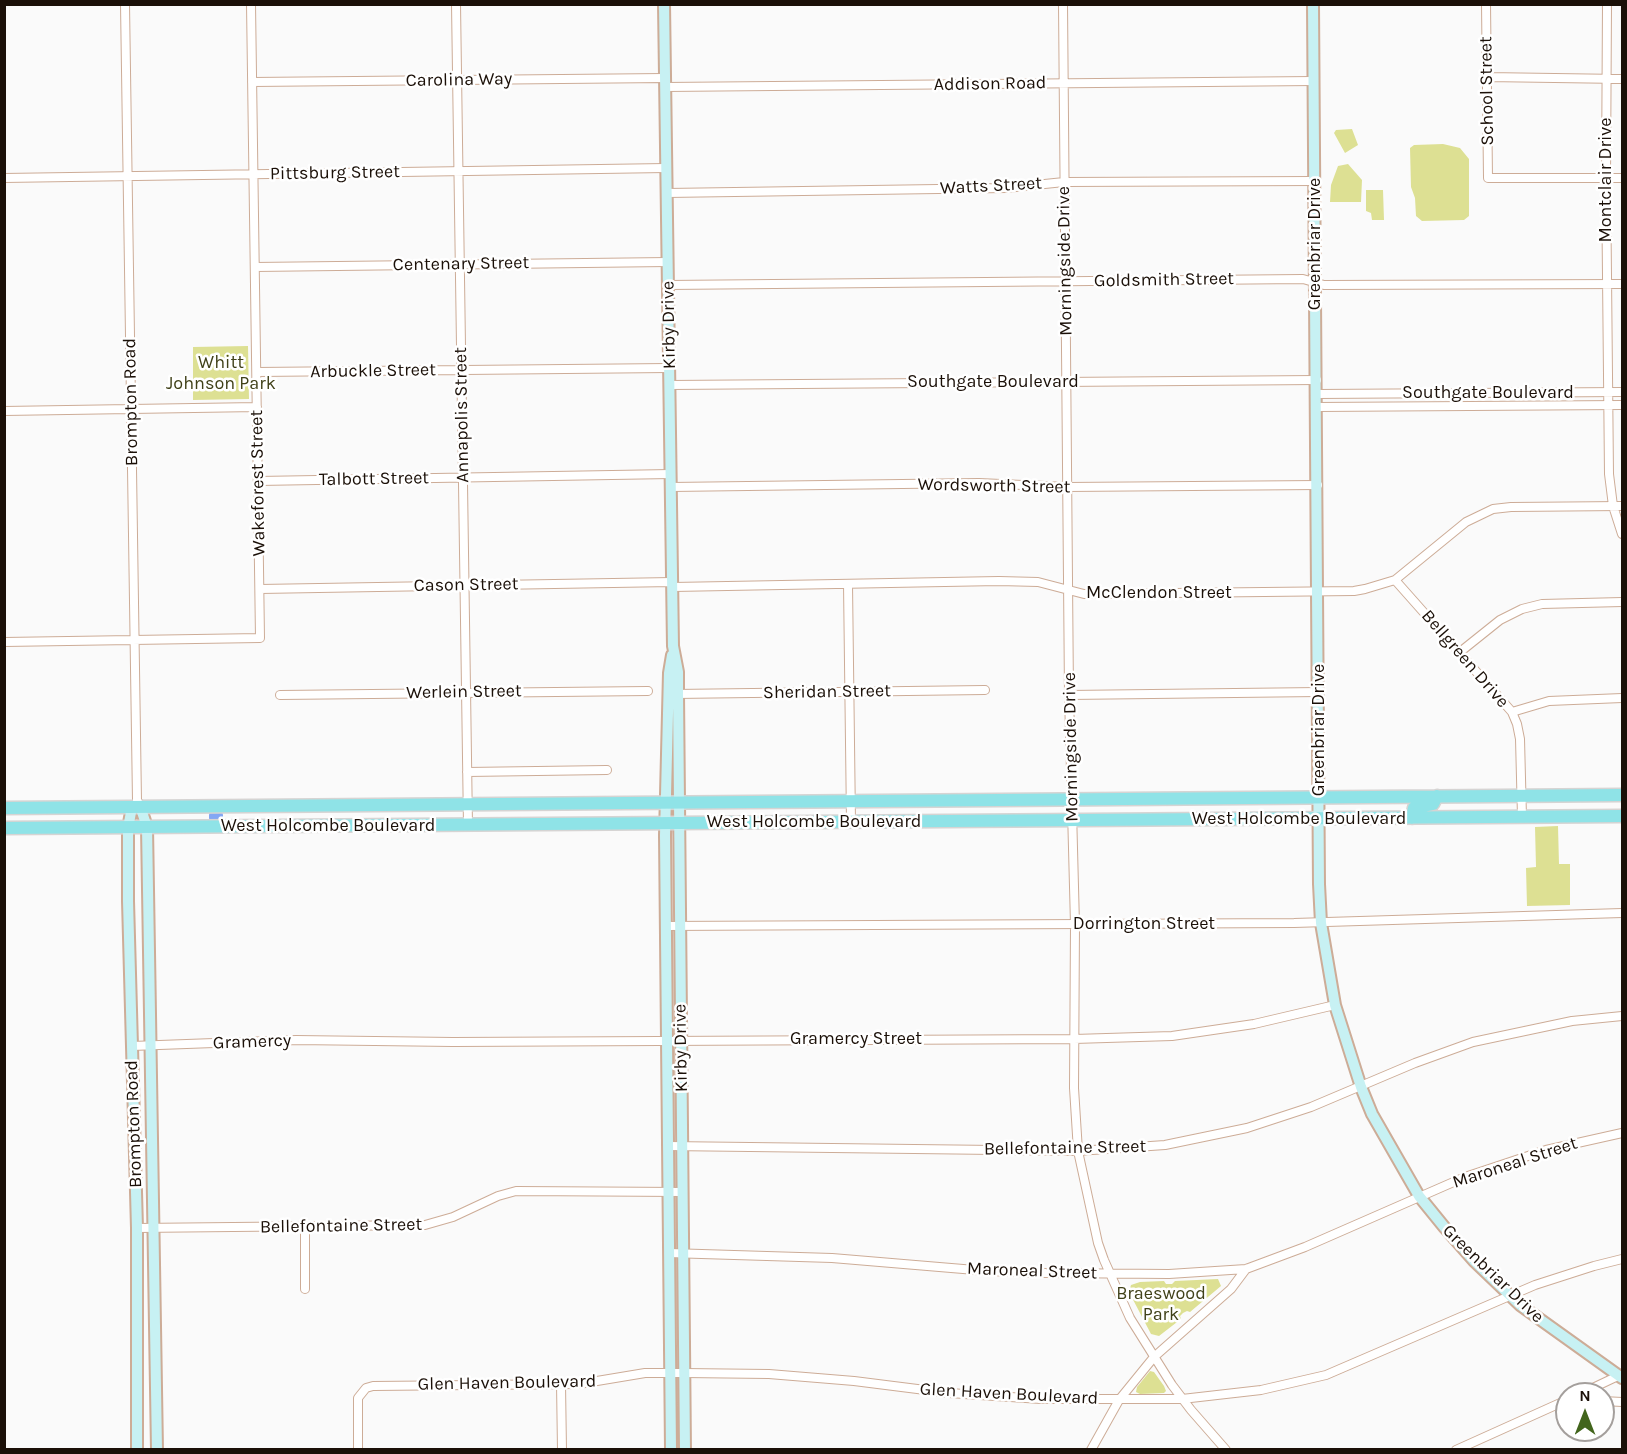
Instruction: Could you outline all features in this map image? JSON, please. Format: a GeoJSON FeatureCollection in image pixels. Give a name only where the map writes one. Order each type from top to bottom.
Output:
{"type":"FeatureCollection","features":[{"type":"Feature","properties":{"kind":"main road","name":"Kirby Drive"},"geometry":{"type":"LineString","coordinates":[[664,4],[673,584],[673,646],[669,673],[673,694],[672,823],[665,926],[671,1449]]}},
{"type":"Feature","properties":{"kind":"main road","name":"Greenbriar Drive"},"geometry":{"type":"LineString","coordinates":[[1313,4],[1321,922],[1335,1005],[1361,1087],[1377,1123],[1419,1196],[1467,1253],[1510,1295],[1548,1326],[1621,1377]]}},
{"type":"Feature","properties":{"kind":"main road","name":"West Holcombe Boulevard"},"geometry":{"type":"LineString","coordinates":[[4,808],[136,804],[468,804],[1623,795]]}},
{"type":"Feature","properties":{"kind":"main road"},"geometry":{"type":"LineString","coordinates":[[1412,818],[1414,808],[1433,804],[1437,796]]}},
{"type":"Feature","properties":{"kind":"main road","name":"Brompton Road"},"geometry":{"type":"LineString","coordinates":[[136,804],[147,827],[157,1449]]}},
{"type":"Feature","properties":{"kind":"main road","name":"Brompton Road"},"geometry":{"type":"LineString","coordinates":[[136,804],[128,828],[137,1228],[137,1449]]}},
{"type":"Feature","properties":{"kind":"main road","name":"West Holcombe Boulevard"},"geometry":{"type":"LineString","coordinates":[[4,828],[1623,816]]}},
{"type":"Feature","properties":{"kind":"main road","name":"Kirby Drive"},"geometry":{"type":"LineString","coordinates":[[672,823],[680,926],[685,1449]]}},
{"type":"Feature","properties":{"kind":"main road"},"geometry":{"type":"LineString","coordinates":[[130,955],[149,955]]}},
{"type":"Feature","properties":{"kind":"main road"},"geometry":{"type":"LineString","coordinates":[[137,1409],[156,1409]]}},
{"type":"Feature","properties":{"kind":"street","name":"Brompton Road"},"geometry":{"type":"LineString","coordinates":[[125,4],[136,804]]}},
{"type":"Feature","properties":{"kind":"street","name":"Wakeforest Street"},"geometry":{"type":"LineString","coordinates":[[134,640],[260,638],[251,4]]}},
{"type":"Feature","properties":{"kind":"street","name":"Annapolis Street"},"geometry":{"type":"LineString","coordinates":[[456,4],[468,825]]}},
{"type":"Feature","properties":{"kind":"street","name":"Morningside Drive"},"geometry":{"type":"LineString","coordinates":[[1062,4],[1069,695],[1075,925],[1074,1088],[1078,1151],[1098,1243],[1130,1318],[1182,1399],[1226,1449]]}},
{"type":"Feature","properties":{"kind":"street","name":"School Street"},"geometry":{"type":"LineString","coordinates":[[1486,4],[1488,178],[1606,177]]}},
{"type":"Feature","properties":{"kind":"street","name":"Montclair Drive"},"geometry":{"type":"LineString","coordinates":[[1607,4],[1609,474],[1613,506],[1623,534]]}},
{"type":"Feature","properties":{"kind":"street"},"geometry":{"type":"LineString","coordinates":[[1487,77],[1623,79]]}},
{"type":"Feature","properties":{"kind":"street","name":"Carolina Way"},"geometry":{"type":"LineString","coordinates":[[252,82],[457,80],[665,83]]}},
{"type":"Feature","properties":{"kind":"street","name":"Addison Road"},"geometry":{"type":"LineString","coordinates":[[665,83],[1314,81]]}},
{"type":"Feature","properties":{"kind":"street","name":"Pittsburg Street"},"geometry":{"type":"LineString","coordinates":[[4,178],[666,168]]}},
{"type":"Feature","properties":{"kind":"street"},"geometry":{"type":"LineString","coordinates":[[1606,177],[1623,178]]}},
{"type":"Feature","properties":{"kind":"street","name":"Watts Street"},"geometry":{"type":"LineString","coordinates":[[667,194],[1006,188],[1064,182],[1315,181]]}},
{"type":"Feature","properties":{"kind":"street","name":"Centenary Street"},"geometry":{"type":"LineString","coordinates":[[255,267],[668,262]]}},
{"type":"Feature","properties":{"kind":"street","name":"Goldsmith Street"},"geometry":{"type":"LineString","coordinates":[[668,285],[1303,279],[1324,285],[1623,284]]}},
{"type":"Feature","properties":{"kind":"street","name":"Arbuckle Street"},"geometry":{"type":"LineString","coordinates":[[257,372],[669,368]]}},
{"type":"Feature","properties":{"kind":"street","name":"Southgate Boulevard"},"geometry":{"type":"LineString","coordinates":[[670,385],[1317,380]]}},
{"type":"Feature","properties":{"kind":"street","name":"Southgate Boulevard"},"geometry":{"type":"LineString","coordinates":[[1317,394],[1623,392]]}},
{"type":"Feature","properties":{"kind":"street","name":"Southgate Boulevard"},"geometry":{"type":"LineString","coordinates":[[1317,407],[1623,405]]}},
{"type":"Feature","properties":{"kind":"street"},"geometry":{"type":"LineString","coordinates":[[4,411],[257,407]]}},
{"type":"Feature","properties":{"kind":"street","name":"Talbott Street"},"geometry":{"type":"LineString","coordinates":[[258,481],[671,474]]}},
{"type":"Feature","properties":{"kind":"street","name":"Wordsworth Street"},"geometry":{"type":"LineString","coordinates":[[671,487],[979,483],[1067,487],[1318,485]]}},
{"type":"Feature","properties":{"kind":"street","name":"McClendon Street"},"geometry":{"type":"LineString","coordinates":[[673,584],[1021,582],[1046,584],[1084,594],[1318,592],[1365,589],[1395,580],[1466,522],[1493,509],[1623,506]]}},
{"type":"Feature","properties":{"kind":"street","name":"Bellgreen Drive"},"geometry":{"type":"LineString","coordinates":[[1395,580],[1512,712],[1520,739],[1522,817]]}},
{"type":"Feature","properties":{"kind":"street","name":"Cason Street"},"geometry":{"type":"LineString","coordinates":[[260,589],[673,584]]}},
{"type":"Feature","properties":{"kind":"street"},"geometry":{"type":"LineString","coordinates":[[848,584],[851,822]]}},
{"type":"Feature","properties":{"kind":"street"},"geometry":{"type":"LineString","coordinates":[[1460,652],[1500,620],[1522,609],[1542,604],[1623,602]]}},
{"type":"Feature","properties":{"kind":"street"},"geometry":{"type":"LineString","coordinates":[[4,642],[134,640]]}},
{"type":"Feature","properties":{"kind":"street","name":"Sheridan Street"},"geometry":{"type":"LineString","coordinates":[[673,694],[985,690]]}},
{"type":"Feature","properties":{"kind":"street","name":"Werlein Street"},"geometry":{"type":"LineString","coordinates":[[280,695],[648,691]]}},
{"type":"Feature","properties":{"kind":"street"},"geometry":{"type":"LineString","coordinates":[[1069,695],[1318,692]]}},
{"type":"Feature","properties":{"kind":"street"},"geometry":{"type":"LineString","coordinates":[[1512,712],[1549,701],[1623,699]]}},
{"type":"Feature","properties":{"kind":"street"},"geometry":{"type":"LineString","coordinates":[[467,772],[607,770]]}},
{"type":"Feature","properties":{"kind":"street","name":"Dorrington Street"},"geometry":{"type":"LineString","coordinates":[[665,926],[1321,922],[1623,913]]}},
{"type":"Feature","properties":{"kind":"street","name":"Gramercy Street"},"geometry":{"type":"LineString","coordinates":[[373,1040],[453,1042],[1074,1039],[1172,1036],[1254,1024],[1335,1005]]}},
{"type":"Feature","properties":{"kind":"street","name":"Bellefontaine Street"},"geometry":{"type":"LineString","coordinates":[[668,1146],[1078,1151],[1165,1145],[1247,1128],[1311,1107],[1415,1063],[1473,1042],[1572,1021],[1623,1017]]}},
{"type":"Feature","properties":{"kind":"street","name":"Gramercy"},"geometry":{"type":"LineString","coordinates":[[132,1046],[373,1040]]}},
{"type":"Feature","properties":{"kind":"street","name":"Maroneal Street"},"geometry":{"type":"LineString","coordinates":[[669,1253],[832,1258],[987,1271],[1110,1274],[1246,1269],[1305,1247],[1465,1177],[1546,1150],[1623,1133]]}},
{"type":"Feature","properties":{"kind":"street","name":"Bellefontaine Street"},"geometry":{"type":"LineString","coordinates":[[137,1228],[425,1225],[453,1217],[498,1196],[516,1191],[682,1192]]}},
{"type":"Feature","properties":{"kind":"street"},"geometry":{"type":"LineString","coordinates":[[305,1227],[305,1289]]}},
{"type":"Feature","properties":{"kind":"street","name":"Glen Haven Boulevard"},"geometry":{"type":"LineString","coordinates":[[358,1449],[358,1398],[366,1388],[374,1386],[561,1384],[598,1382],[645,1373],[684,1373],[769,1374],[854,1381],[949,1393],[1041,1398],[1182,1399],[1261,1390],[1326,1375],[1510,1295],[1564,1275],[1623,1259]]}},
{"type":"Feature","properties":{"kind":"street"},"geometry":{"type":"LineString","coordinates":[[1091,1449],[1119,1400],[1154,1358],[1231,1289],[1246,1269]]}},
{"type":"Feature","properties":{"kind":"street"},"geometry":{"type":"LineString","coordinates":[[561,1384],[562,1449]]}},
{"type":"Feature","properties":{"kind":"street"},"geometry":{"type":"LineString","coordinates":[[1456,1449],[1555,1406]]}},
{"type":"Feature","properties":{"kind":"green space"},"geometry":{"type":"Polygon","coordinates":[[[1352,129],[1358,145],[1345,153],[1334,133],[1336,130],[1352,129]]]}},
{"type":"Feature","properties":{"kind":"green space"},"geometry":{"type":"Polygon","coordinates":[[[1443,144],[1460,148],[1469,159],[1469,216],[1464,220],[1422,221],[1416,216],[1415,198],[1411,187],[1410,148],[1414,145],[1443,144]]]}},
{"type":"Feature","properties":{"kind":"green space"},"geometry":{"type":"Polygon","coordinates":[[[1348,164],[1362,180],[1361,202],[1330,202],[1331,185],[1338,166],[1348,164]]]}},
{"type":"Feature","properties":{"kind":"green space"},"geometry":{"type":"Polygon","coordinates":[[[1366,190],[1383,190],[1384,220],[1372,220],[1371,213],[1366,211],[1366,190]]]}},
{"type":"Feature","properties":{"kind":"green space","name":"Whitt Johnson Park"},"geometry":{"type":"Polygon","coordinates":[[[248,346],[249,399],[193,400],[193,347],[248,346]]]}},
{"type":"Feature","properties":{"kind":"green space"},"geometry":{"type":"Polygon","coordinates":[[[1558,826],[1559,864],[1570,864],[1570,905],[1527,906],[1526,868],[1536,867],[1535,827],[1558,826]]]}},
{"type":"Feature","properties":{"kind":"green space","name":"Braeswood Park"},"geometry":{"type":"Polygon","coordinates":[[[1218,1279],[1221,1286],[1190,1312],[1183,1313],[1180,1316],[1181,1319],[1159,1336],[1151,1334],[1129,1292],[1131,1285],[1140,1282],[1164,1281],[1166,1284],[1172,1284],[1175,1281],[1218,1279]]]}},
{"type":"Feature","properties":{"kind":"green space"},"geometry":{"type":"Polygon","coordinates":[[[1150,1371],[1154,1372],[1164,1386],[1166,1391],[1164,1393],[1140,1394],[1136,1392],[1137,1387],[1150,1371]]]}}]}
